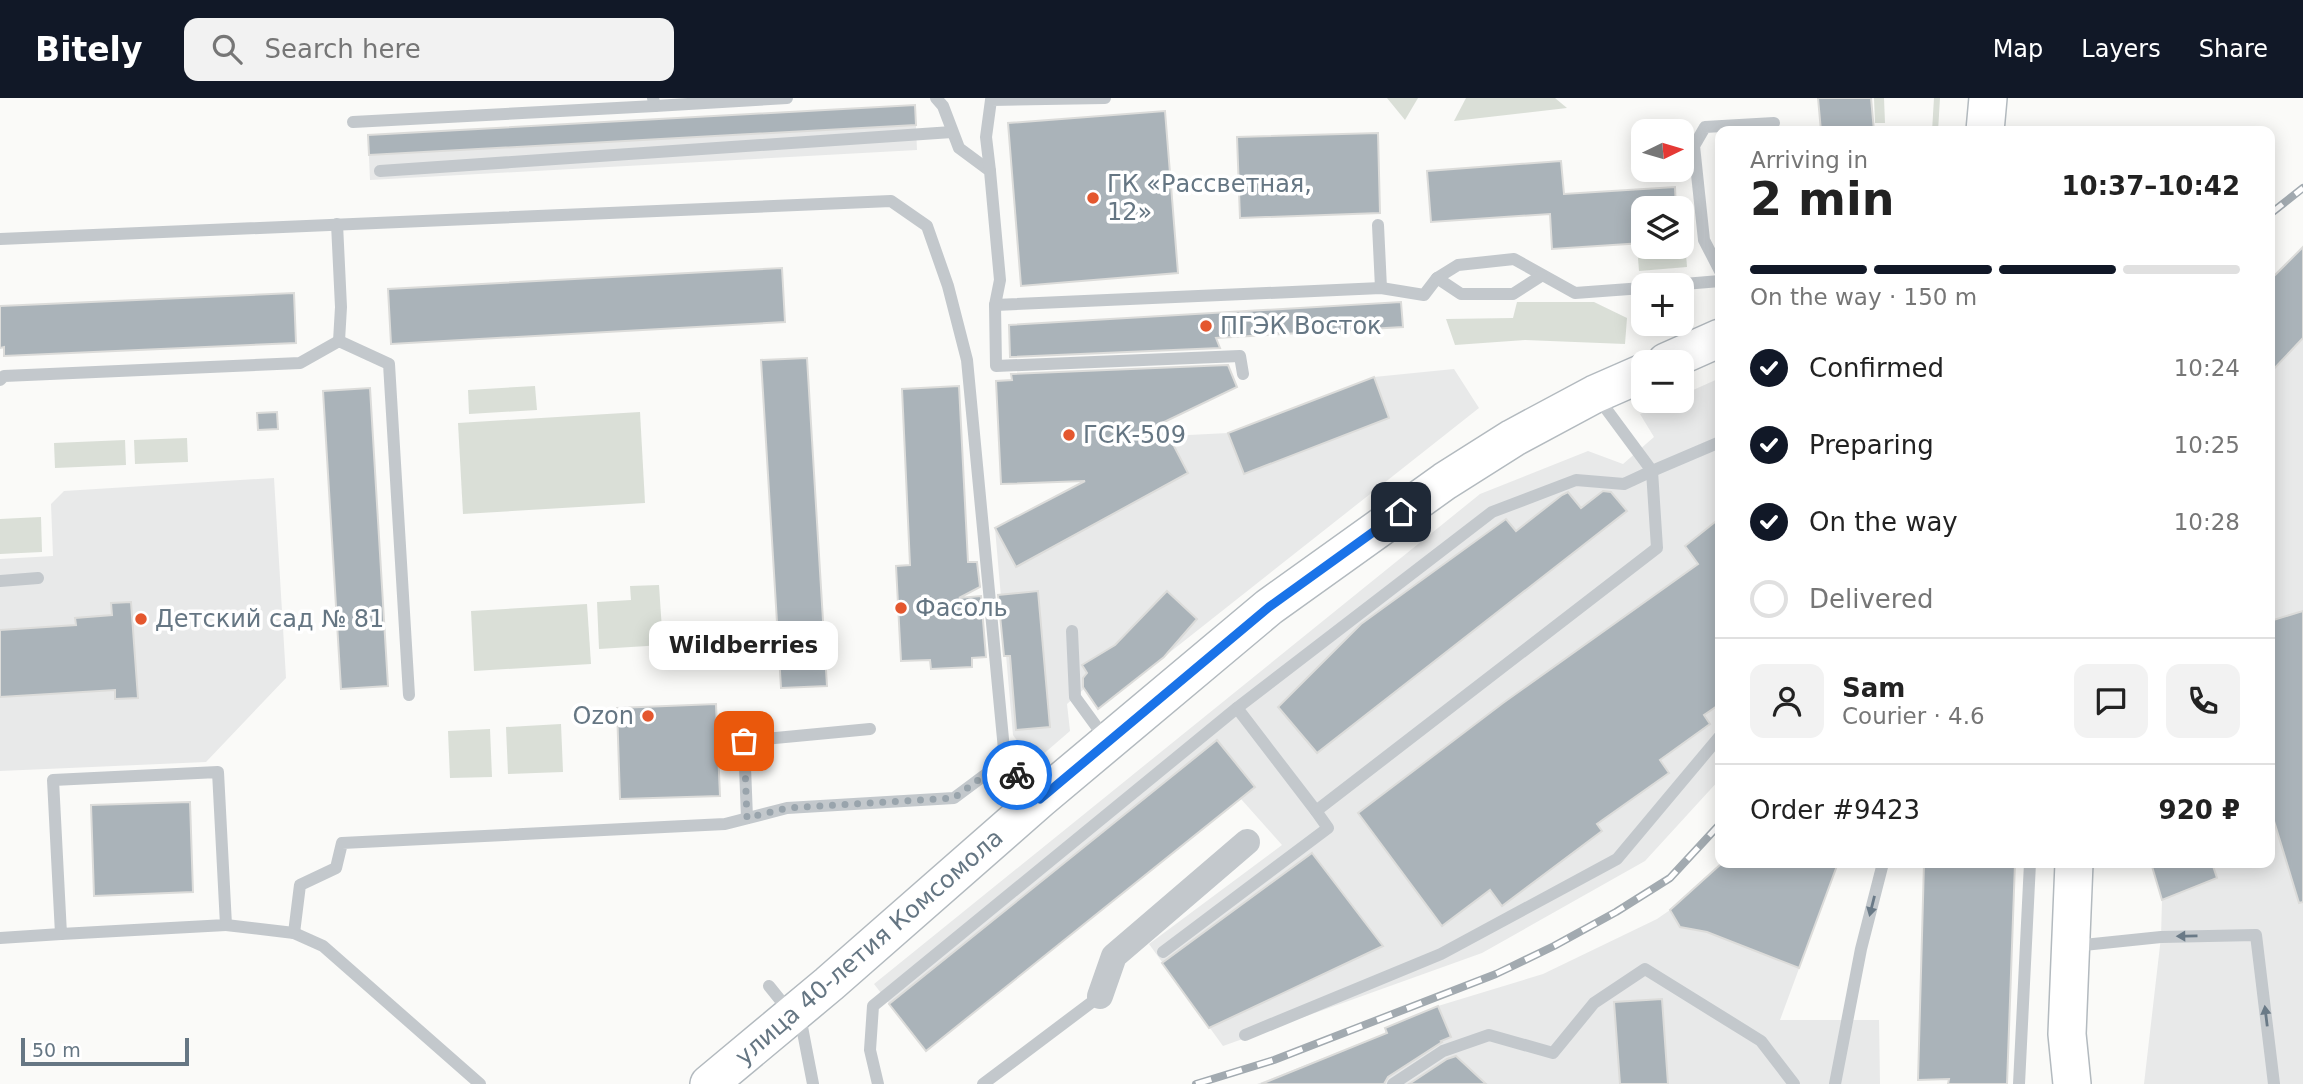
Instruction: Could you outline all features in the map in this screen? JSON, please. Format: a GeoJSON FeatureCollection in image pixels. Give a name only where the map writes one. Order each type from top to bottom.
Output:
{"type":"FeatureCollection","features":[{"type":"Feature","properties":{"kind":"main road"},"geometry":{"type":"LineString","coordinates":[[1985,126],[1988,98]]}},
{"type":"Feature","properties":{"kind":"main road"},"geometry":{"type":"LineString","coordinates":[[1693,350],[1715,340]]}},
{"type":"Feature","properties":{"kind":"main road","name":"улица 40-летия Комсомола"},"geometry":{"type":"LineString","coordinates":[[709,1084],[793,1015],[1108,741],[1269,607],[1445,481],[1513,438],[1595,394],[1631,378]]}},
{"type":"Feature","properties":{"kind":"main road"},"geometry":{"type":"LineString","coordinates":[[2072,1084],[2067,1034],[2074,868]]}},
{"type":"Feature","properties":{"kind":"street"},"geometry":{"type":"LineString","coordinates":[[1100,996],[1114,957],[1247,842]]}},
{"type":"Feature","properties":{"kind":"lane"},"geometry":{"type":"LineString","coordinates":[[353,122],[654,102],[788,98]]}},
{"type":"Feature","properties":{"kind":"lane"},"geometry":{"type":"LineString","coordinates":[[936,98],[943,106],[959,148],[990,171]]}},
{"type":"Feature","properties":{"kind":"lane"},"geometry":{"type":"LineString","coordinates":[[1105,98],[991,100],[986,137],[1000,280],[995,305],[996,366],[1240,356],[1243,374]]}},
{"type":"Feature","properties":{"kind":"lane"},"geometry":{"type":"LineString","coordinates":[[1722,126],[1774,123]]}},
{"type":"Feature","properties":{"kind":"lane"},"geometry":{"type":"LineString","coordinates":[[1715,126],[1705,127],[1694,146],[1704,240],[1715,261]]}},
{"type":"Feature","properties":{"kind":"lane"},"geometry":{"type":"LineString","coordinates":[[380,171],[952,132]]}},
{"type":"Feature","properties":{"kind":"lane"},"geometry":{"type":"LineString","coordinates":[[0,239],[891,201],[927,226],[948,286],[967,360],[1005,760],[1040,799]]}},
{"type":"Feature","properties":{"kind":"lane"},"geometry":{"type":"LineString","coordinates":[[337,224],[341,307],[339,341]]}},
{"type":"Feature","properties":{"kind":"lane"},"geometry":{"type":"LineString","coordinates":[[1378,225],[1381,288]]}},
{"type":"Feature","properties":{"kind":"lane"},"geometry":{"type":"LineString","coordinates":[[995,305],[1381,288],[1424,295],[1437,278],[1458,265],[1514,259],[1575,293],[1631,289]]}},
{"type":"Feature","properties":{"kind":"lane"},"geometry":{"type":"LineString","coordinates":[[1437,278],[1461,294],[1500,294],[1513,293],[1541,276]]}},
{"type":"Feature","properties":{"kind":"lane"},"geometry":{"type":"LineString","coordinates":[[1694,283],[1715,281]]}},
{"type":"Feature","properties":{"kind":"lane"},"geometry":{"type":"LineString","coordinates":[[0,380],[4,376],[300,363],[339,341]]}},
{"type":"Feature","properties":{"kind":"lane"},"geometry":{"type":"LineString","coordinates":[[339,341],[389,363],[409,695]]}},
{"type":"Feature","properties":{"kind":"lane"},"geometry":{"type":"LineString","coordinates":[[1316,811],[1657,548],[1651,471],[1595,394]]}},
{"type":"Feature","properties":{"kind":"lane"},"geometry":{"type":"LineString","coordinates":[[878,1084],[870,1049],[873,1006],[1237,708],[1493,512],[1576,480],[1624,484],[1715,444]]}},
{"type":"Feature","properties":{"kind":"lane"},"geometry":{"type":"LineString","coordinates":[[0,581],[38,578]]}},
{"type":"Feature","properties":{"kind":"lane"},"geometry":{"type":"LineString","coordinates":[[1072,631],[1075,696],[1108,741]]}},
{"type":"Feature","properties":{"kind":"lane"},"geometry":{"type":"LineString","coordinates":[[1163,952],[1328,828],[1237,708]]}},
{"type":"Feature","properties":{"kind":"lane"},"geometry":{"type":"LineString","coordinates":[[747,818],[744,741],[870,729]]}},
{"type":"Feature","properties":{"kind":"lane"},"geometry":{"type":"LineString","coordinates":[[1245,1035],[1441,954],[1617,859],[1715,742]]}},
{"type":"Feature","properties":{"kind":"lane"},"geometry":{"type":"LineString","coordinates":[[295,933],[300,885],[336,868],[342,843],[725,824],[787,808],[954,798],[1005,760]]}},
{"type":"Feature","properties":{"kind":"lane"},"geometry":{"type":"LineString","coordinates":[[61,934],[53,780],[218,772],[226,925]]}},
{"type":"Feature","properties":{"kind":"lane"},"geometry":{"type":"LineString","coordinates":[[1835,1084],[1861,949],[1882,868]]}},
{"type":"Feature","properties":{"kind":"lane"},"geometry":{"type":"LineString","coordinates":[[2020,1084],[2030,868]]}},
{"type":"Feature","properties":{"kind":"lane"},"geometry":{"type":"LineString","coordinates":[[0,938],[226,925],[295,933],[323,946],[480,1084]]}},
{"type":"Feature","properties":{"kind":"lane"},"geometry":{"type":"LineString","coordinates":[[2070,946],[2161,937],[2256,935],[2274,1084]]}},
{"type":"Feature","properties":{"kind":"lane"},"geometry":{"type":"LineString","coordinates":[[1393,1084],[1443,1051],[1489,1035],[1553,1053],[1594,1003],[1644,969],[1761,1041],[1794,1084]]}},
{"type":"Feature","properties":{"kind":"lane"},"geometry":{"type":"LineString","coordinates":[[769,986],[802,1027],[813,1084]]}},
{"type":"Feature","properties":{"kind":"lane"},"geometry":{"type":"LineString","coordinates":[[983,1084],[1100,996]]}},
{"type":"Feature","properties":{"kind":"shaded area"},"geometry":{"type":"Polygon","coordinates":[[[1387,98],[1418,98],[1405,120],[1387,98]]]}},
{"type":"Feature","properties":{"kind":"shaded area"},"geometry":{"type":"Polygon","coordinates":[[[1466,98],[1555,98],[1567,108],[1454,121],[1466,98]]]}},
{"type":"Feature","properties":{"kind":"shaded area"},"geometry":{"type":"Polygon","coordinates":[[[1874,98],[1884,98],[1885,123],[1875,123],[1874,98]]]}},
{"type":"Feature","properties":{"kind":"shaded area"},"geometry":{"type":"Polygon","coordinates":[[[1934,98],[1940,98],[1938,126],[1932,126],[1934,98]]]}},
{"type":"Feature","properties":{"kind":"shaded area"},"geometry":{"type":"Polygon","coordinates":[[[915,105],[917,150],[370,180],[368,135],[915,105]]]}},
{"type":"Feature","properties":{"kind":"shaded area"},"geometry":{"type":"Polygon","coordinates":[[[2303,248],[2303,1084],[2144,1084],[2161,937],[2162,900],[2152,868],[2275,868],[2275,276],[2303,248]]]}},
{"type":"Feature","properties":{"kind":"shaded area"},"geometry":{"type":"Polygon","coordinates":[[[1638,259],[1686,259],[1687,267],[1639,271],[1638,259]]]}},
{"type":"Feature","properties":{"kind":"shaded area"},"geometry":{"type":"Polygon","coordinates":[[[1517,302],[1594,302],[1627,318],[1625,344],[1525,340],[1455,345],[1446,319],[1513,318],[1517,302]]]}},
{"type":"Feature","properties":{"kind":"shaded area"},"geometry":{"type":"Polygon","coordinates":[[[1454,369],[1479,408],[1098,709],[1084,689],[1067,704],[1070,731],[1033,763],[1013,735],[995,528],[1169,436],[1228,433],[1374,377],[1454,369]]]}},
{"type":"Feature","properties":{"kind":"shaded area"},"geometry":{"type":"Polygon","coordinates":[[[1715,380],[1715,784],[1645,861],[1482,953],[1223,1046],[1149,944],[1282,845],[1241,799],[926,1051],[874,984],[1480,494],[1588,451],[1623,464],[1654,437],[1640,414],[1694,413],[1694,390],[1715,380]]]}},
{"type":"Feature","properties":{"kind":"shaded area"},"geometry":{"type":"Polygon","coordinates":[[[535,386],[537,410],[469,414],[468,390],[535,386]]]}},
{"type":"Feature","properties":{"kind":"shaded area"},"geometry":{"type":"Polygon","coordinates":[[[640,412],[645,503],[463,514],[458,423],[640,412]]]}},
{"type":"Feature","properties":{"kind":"shaded area"},"geometry":{"type":"Polygon","coordinates":[[[187,438],[188,462],[135,464],[134,440],[187,438]]]}},
{"type":"Feature","properties":{"kind":"shaded area"},"geometry":{"type":"Polygon","coordinates":[[[125,440],[126,465],[55,468],[54,443],[125,440]]]}},
{"type":"Feature","properties":{"kind":"shaded area","name":"Детский сад № 81"},"geometry":{"type":"Polygon","coordinates":[[[274,478],[286,678],[206,762],[0,771],[0,559],[53,556],[51,504],[64,491],[274,478]]]}},
{"type":"Feature","properties":{"kind":"shaded area"},"geometry":{"type":"Polygon","coordinates":[[[41,517],[42,552],[0,554],[0,519],[41,517]]]}},
{"type":"Feature","properties":{"kind":"shaded area"},"geometry":{"type":"Polygon","coordinates":[[[659,585],[663,645],[599,649],[597,602],[631,600],[630,586],[659,585]]]}},
{"type":"Feature","properties":{"kind":"shaded area"},"geometry":{"type":"Polygon","coordinates":[[[587,604],[591,664],[474,671],[471,611],[587,604]]]}},
{"type":"Feature","properties":{"kind":"shaded area"},"geometry":{"type":"Polygon","coordinates":[[[561,724],[563,772],[508,774],[506,727],[561,724]]]}},
{"type":"Feature","properties":{"kind":"shaded area"},"geometry":{"type":"Polygon","coordinates":[[[490,729],[492,777],[450,778],[448,731],[490,729]]]}},
{"type":"Feature","properties":{"kind":"shaded area"},"geometry":{"type":"Polygon","coordinates":[[[1716,868],[1836,868],[1780,1020],[1879,1020],[1880,1084],[1257,1084],[1385,1034],[1385,1028],[1438,1006],[1543,974],[1657,919],[1716,868]]]}},
{"type":"Feature","properties":{"kind":"building"},"geometry":{"type":"Polygon","coordinates":[[[1818,98],[1871,98],[1874,126],[1821,126],[1818,98]]]}},
{"type":"Feature","properties":{"kind":"building"},"geometry":{"type":"Polygon","coordinates":[[[915,105],[916,125],[369,155],[368,135],[915,105]]]}},
{"type":"Feature","properties":{"kind":"building","name":"ГК «Рассветная, 12»"},"geometry":{"type":"Polygon","coordinates":[[[1165,111],[1178,273],[1021,286],[1008,123],[1165,111]]]}},
{"type":"Feature","properties":{"kind":"building"},"geometry":{"type":"Polygon","coordinates":[[[1378,133],[1380,213],[1240,218],[1237,137],[1378,133]]]}},
{"type":"Feature","properties":{"kind":"building"},"geometry":{"type":"Polygon","coordinates":[[[1561,161],[1564,194],[1675,187],[1675,196],[1631,196],[1631,244],[1552,249],[1550,214],[1431,222],[1427,171],[1561,161]]]}},
{"type":"Feature","properties":{"kind":"building"},"geometry":{"type":"Polygon","coordinates":[[[2303,247],[2303,338],[2275,368],[2275,275],[2303,247]]]}},
{"type":"Feature","properties":{"kind":"building"},"geometry":{"type":"Polygon","coordinates":[[[782,268],[785,322],[391,344],[388,289],[782,268]]]}},
{"type":"Feature","properties":{"kind":"building"},"geometry":{"type":"Polygon","coordinates":[[[294,293],[296,343],[4,356],[4,347],[0,348],[0,306],[294,293]]]}},
{"type":"Feature","properties":{"kind":"building","name":"ПГЭК Восток"},"geometry":{"type":"Polygon","coordinates":[[[1401,302],[1403,327],[1216,338],[1220,348],[1010,357],[1009,325],[1401,302]]]}},
{"type":"Feature","properties":{"kind":"building"},"geometry":{"type":"Polygon","coordinates":[[[807,358],[827,686],[781,688],[761,360],[807,358]]]}},
{"type":"Feature","properties":{"kind":"building","name":"ГСК-509"},"geometry":{"type":"Polygon","coordinates":[[[1228,365],[1237,387],[1162,423],[1188,473],[1016,567],[995,528],[1085,481],[1001,484],[996,381],[1012,380],[1011,374],[1228,365]]]}},
{"type":"Feature","properties":{"kind":"building"},"geometry":{"type":"Polygon","coordinates":[[[1374,377],[1389,418],[1244,474],[1228,433],[1374,377]]]}},
{"type":"Feature","properties":{"kind":"building"},"geometry":{"type":"Polygon","coordinates":[[[959,386],[968,562],[977,562],[980,587],[959,598],[981,596],[986,657],[972,658],[972,667],[931,669],[930,660],[901,661],[896,566],[910,565],[902,389],[959,386]]]}},
{"type":"Feature","properties":{"kind":"building"},"geometry":{"type":"Polygon","coordinates":[[[370,388],[388,686],[341,689],[323,391],[370,388]]]}},
{"type":"Feature","properties":{"kind":"building"},"geometry":{"type":"Polygon","coordinates":[[[277,412],[278,429],[258,430],[257,413],[277,412]]]}},
{"type":"Feature","properties":{"kind":"building"},"geometry":{"type":"Polygon","coordinates":[[[1603,491],[1611,492],[1627,511],[1317,753],[1278,707],[1361,624],[1506,519],[1516,531],[1568,492],[1581,508],[1603,491]]]}},
{"type":"Feature","properties":{"kind":"building"},"geometry":{"type":"Polygon","coordinates":[[[1715,522],[1715,707],[1704,715],[1710,724],[1660,760],[1669,773],[1597,824],[1602,831],[1502,906],[1490,890],[1442,926],[1358,813],[1503,703],[1698,564],[1685,546],[1715,522]]]}},
{"type":"Feature","properties":{"kind":"building"},"geometry":{"type":"Polygon","coordinates":[[[1038,591],[1050,727],[1016,730],[1010,656],[1004,656],[998,595],[1038,591]]]}},
{"type":"Feature","properties":{"kind":"building"},"geometry":{"type":"Polygon","coordinates":[[[1167,591],[1197,619],[1164,657],[1098,709],[1083,687],[1083,678],[1087,673],[1082,665],[1115,645],[1167,591]]]}},
{"type":"Feature","properties":{"kind":"building"},"geometry":{"type":"Polygon","coordinates":[[[131,602],[138,698],[115,699],[115,690],[0,697],[0,630],[76,625],[75,618],[112,615],[111,603],[131,602]]]}},
{"type":"Feature","properties":{"kind":"building"},"geometry":{"type":"Polygon","coordinates":[[[2303,611],[2303,902],[2299,903],[2275,824],[2275,619],[2303,611]]]}},
{"type":"Feature","properties":{"kind":"building"},"geometry":{"type":"Polygon","coordinates":[[[716,704],[720,796],[620,799],[617,708],[716,704]]]}},
{"type":"Feature","properties":{"kind":"building"},"geometry":{"type":"Polygon","coordinates":[[[1217,740],[1255,787],[926,1051],[889,1004],[1217,740]]]}},
{"type":"Feature","properties":{"kind":"building"},"geometry":{"type":"Polygon","coordinates":[[[190,802],[193,892],[94,896],[91,805],[190,802]]]}},
{"type":"Feature","properties":{"kind":"building"},"geometry":{"type":"Polygon","coordinates":[[[1312,853],[1383,946],[1209,1028],[1162,963],[1312,853]]]}},
{"type":"Feature","properties":{"kind":"building"},"geometry":{"type":"Polygon","coordinates":[[[1716,868],[1836,868],[1799,968],[1707,932],[1680,927],[1670,910],[1716,868]]]}},
{"type":"Feature","properties":{"kind":"building"},"geometry":{"type":"Polygon","coordinates":[[[1924,868],[2015,868],[2007,1084],[1948,1084],[1949,1079],[1918,1080],[1924,868]]]}},
{"type":"Feature","properties":{"kind":"building"},"geometry":{"type":"Polygon","coordinates":[[[2152,868],[2214,868],[2217,878],[2162,900],[2152,868]]]}},
{"type":"Feature","properties":{"kind":"building"},"geometry":{"type":"Polygon","coordinates":[[[1662,999],[1668,1084],[1620,1084],[1614,1002],[1662,999]]]}},
{"type":"Feature","properties":{"kind":"building"},"geometry":{"type":"Polygon","coordinates":[[[1438,1006],[1451,1037],[1388,1077],[1384,1084],[1261,1084],[1387,1033],[1385,1028],[1438,1006]]]}},
{"type":"Feature","properties":{"kind":"building"},"geometry":{"type":"Polygon","coordinates":[[[1456,1056],[1486,1084],[1409,1084],[1447,1059],[1456,1056]]]}},
{"type":"Feature","properties":{"kind":"railway"},"geometry":{"type":"LineString","coordinates":[[2275,210],[2303,188]]}},
{"type":"Feature","properties":{"kind":"railway"},"geometry":{"type":"LineString","coordinates":[[1196,1084],[1274,1060],[1496,974],[1554,946],[1670,878],[1715,829]]}},
{"type":"Feature","properties":{"kind":"way so far"},"geometry":{"type":"LineString","coordinates":[[744,741],[747,818],[787,808],[954,798],[1005,760],[1017,775]]}},
{"type":"Feature","properties":{"kind":"place","name":"ГК «Рассветная, 12»"},"geometry":{"type":"Point","coordinates":[1093,198]}},
{"type":"Feature","properties":{"kind":"place","name":"ПГЭК Восток"},"geometry":{"type":"Point","coordinates":[1206,326]}},
{"type":"Feature","properties":{"kind":"place","name":"ГСК-509"},"geometry":{"type":"Point","coordinates":[1069,435]}},
{"type":"Feature","properties":{"kind":"place","name":"Фасоль"},"geometry":{"type":"Point","coordinates":[901,608]}},
{"type":"Feature","properties":{"kind":"place","name":"Детский сад № 81"},"geometry":{"type":"Point","coordinates":[141,619]}},
{"type":"Feature","properties":{"kind":"place","name":"Ozon"},"geometry":{"type":"Point","coordinates":[648,716]}},
{"type":"Feature","properties":{"kind":"place","name":"Wildberries"},"geometry":{"type":"Point","coordinates":[744,741]}},
{"type":"Feature","properties":{"kind":"route"},"geometry":{"type":"LineString","coordinates":[[1017,775],[1040,799],[1269,607],[1401,512]]}}]}
